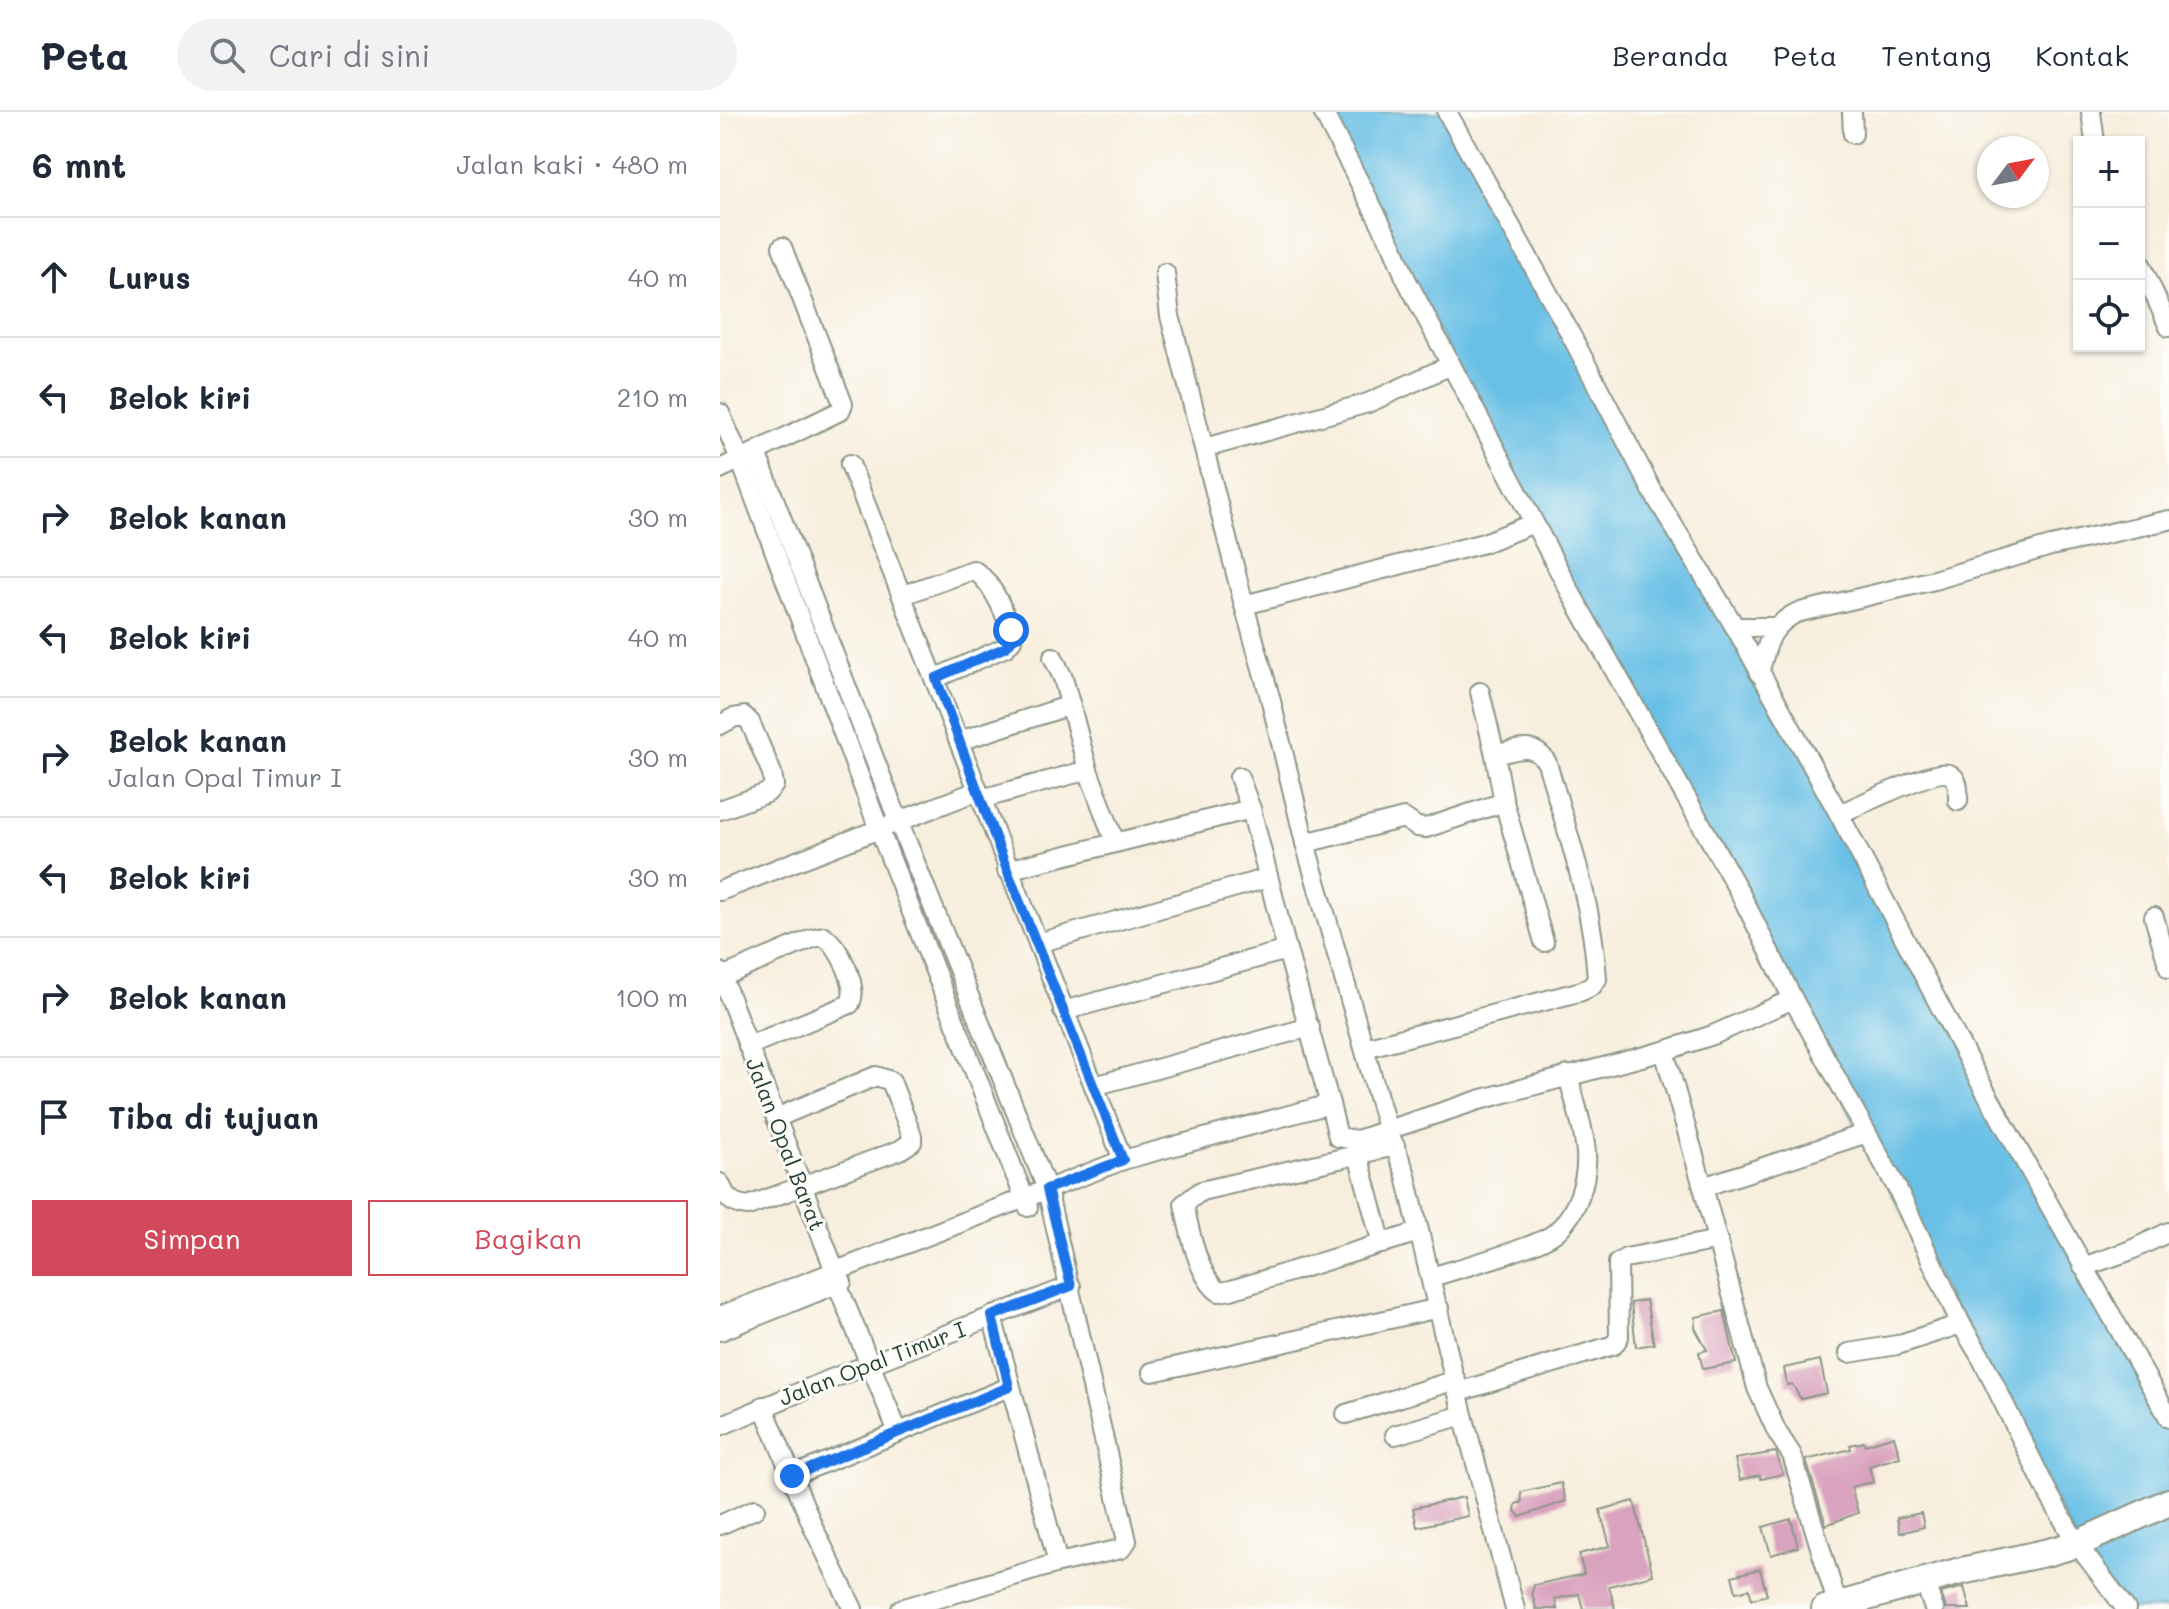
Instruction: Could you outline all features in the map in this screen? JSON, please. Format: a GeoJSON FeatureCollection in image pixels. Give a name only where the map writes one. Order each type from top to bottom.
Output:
{"type":"FeatureCollection","features":[{"type":"Feature","properties":{"kind":"street"},"geometry":{"type":"LineString","coordinates":[[1323,112],[1573,597],[1740,893],[1793,999],[1867,1133],[2048,1493],[2077,1544],[2126,1609]]}},
{"type":"Feature","properties":{"kind":"street"},"geometry":{"type":"LineString","coordinates":[[1447,112],[1562,318],[1654,494],[1735,627],[1839,814],[1974,1071],[2169,1418]]}},
{"type":"Feature","properties":{"kind":"street"},"geometry":{"type":"LineString","coordinates":[[1852,112],[1853,134]]}},
{"type":"Feature","properties":{"kind":"street"},"geometry":{"type":"LineString","coordinates":[[2091,112],[2094,136]]}},
{"type":"Feature","properties":{"kind":"street"},"geometry":{"type":"LineString","coordinates":[[720,469],[840,411],[843,404],[782,247]]}},
{"type":"Feature","properties":{"kind":"street"},"geometry":{"type":"LineString","coordinates":[[1165,273],[1170,316],[1305,843],[1387,1128],[1405,1172],[1463,1415],[1515,1609]]}},
{"type":"Feature","properties":{"kind":"street"},"geometry":{"type":"LineString","coordinates":[[2145,273],[2169,327]]}},
{"type":"Feature","properties":{"kind":"street"},"geometry":{"type":"LineString","coordinates":[[1205,448],[1368,403],[1451,365]]}},
{"type":"Feature","properties":{"kind":"street"},"geometry":{"type":"LineString","coordinates":[[720,413],[748,455],[1048,1194],[1127,1541],[1121,1549],[1058,1563],[901,1609]]}},
{"type":"Feature","properties":{"kind":"street"},"geometry":{"type":"LineString","coordinates":[[748,455],[879,829],[1026,1202]]}},
{"type":"Feature","properties":{"kind":"street"},"geometry":{"type":"LineString","coordinates":[[850,464],[1123,1160]]}},
{"type":"Feature","properties":{"kind":"street"},"geometry":{"type":"LineString","coordinates":[[1759,673],[1774,627],[1796,613],[1934,580],[2038,549],[2169,520]]}},
{"type":"Feature","properties":{"kind":"street"},"geometry":{"type":"LineString","coordinates":[[1244,605],[1484,543],[1534,523]]}},
{"type":"Feature","properties":{"kind":"street"},"geometry":{"type":"LineString","coordinates":[[903,595],[973,570],[982,575],[1007,617],[1012,640],[1006,647],[936,678]]}},
{"type":"Feature","properties":{"kind":"street"},"geometry":{"type":"LineString","coordinates":[[1735,627],[1774,627]]}},
{"type":"Feature","properties":{"kind":"street"},"geometry":{"type":"LineString","coordinates":[[1053,657],[1071,705],[1088,770],[1115,842]]}},
{"type":"Feature","properties":{"kind":"street"},"geometry":{"type":"LineString","coordinates":[[1480,692],[1504,802],[1544,942]]}},
{"type":"Feature","properties":{"kind":"street"},"geometry":{"type":"LineString","coordinates":[[959,741],[1071,705]]}},
{"type":"Feature","properties":{"kind":"street"},"geometry":{"type":"LineString","coordinates":[[720,725],[744,716],[750,722],[772,773],[774,785],[767,793],[720,810]]}},
{"type":"Feature","properties":{"kind":"street"},"geometry":{"type":"LineString","coordinates":[[1365,1048],[1582,991],[1597,979],[1597,960],[1584,892],[1547,763],[1537,750],[1528,747],[1495,755]]}},
{"type":"Feature","properties":{"kind":"street"},"geometry":{"type":"LineString","coordinates":[[720,891],[898,820],[979,795],[1088,770]]}},
{"type":"Feature","properties":{"kind":"street"},"geometry":{"type":"LineString","coordinates":[[1839,814],[1903,785],[1944,772],[1952,775],[1957,782],[1958,801]]}},
{"type":"Feature","properties":{"kind":"street"},"geometry":{"type":"LineString","coordinates":[[1239,777],[1251,809],[1338,1137],[1357,1140],[1387,1128],[1568,1075],[1664,1051],[1713,1035],[1793,999]]}},
{"type":"Feature","properties":{"kind":"street"},"geometry":{"type":"LineString","coordinates":[[1305,843],[1404,818],[1417,827],[1426,828],[1504,802]]}},
{"type":"Feature","properties":{"kind":"street"},"geometry":{"type":"LineString","coordinates":[[1007,870],[1251,809]]}},
{"type":"Feature","properties":{"kind":"street"},"geometry":{"type":"LineString","coordinates":[[1038,943],[1268,878]]}},
{"type":"Feature","properties":{"kind":"street"},"geometry":{"type":"LineString","coordinates":[[2154,917],[2169,968]]}},
{"type":"Feature","properties":{"kind":"street"},"geometry":{"type":"LineString","coordinates":[[721,974],[813,938],[824,936],[838,949],[853,991],[853,1001],[748,1046]]}},
{"type":"Feature","properties":{"kind":"street"},"geometry":{"type":"LineString","coordinates":[[1063,1011],[1287,950]]}},
{"type":"Feature","properties":{"kind":"street","name":"Jalan Opal Barat"},"geometry":{"type":"LineString","coordinates":[[721,974],[898,1432]]}},
{"type":"Feature","properties":{"kind":"street"},"geometry":{"type":"LineString","coordinates":[[1094,1086],[1310,1027]]}},
{"type":"Feature","properties":{"kind":"street"},"geometry":{"type":"LineString","coordinates":[[1664,1051],[1757,1388],[1777,1432],[1792,1455],[1831,1607],[2077,1544],[2169,1502]]}},
{"type":"Feature","properties":{"kind":"street"},"geometry":{"type":"LineString","coordinates":[[1431,1277],[1532,1244],[1557,1232],[1575,1206],[1584,1180],[1586,1153],[1568,1075]]}},
{"type":"Feature","properties":{"kind":"street"},"geometry":{"type":"LineString","coordinates":[[720,1183],[728,1199],[748,1206],[900,1150],[912,1142],[896,1089],[891,1081],[876,1076],[776,1118]]}},
{"type":"Feature","properties":{"kind":"street"},"geometry":{"type":"LineString","coordinates":[[720,1316],[836,1277],[1048,1194],[1123,1160],[1330,1104]]}},
{"type":"Feature","properties":{"kind":"street"},"geometry":{"type":"LineString","coordinates":[[1703,1187],[1867,1133]]}},
{"type":"Feature","properties":{"kind":"street"},"geometry":{"type":"LineString","coordinates":[[1395,1146],[1201,1191],[1184,1204],[1201,1268],[1210,1286],[1219,1292],[1419,1232]]}},
{"type":"Feature","properties":{"kind":"street"},"geometry":{"type":"LineString","coordinates":[[1358,1155],[1382,1244]]}},
{"type":"Feature","properties":{"kind":"street"},"geometry":{"type":"LineString","coordinates":[[2083,1267],[2129,1251],[2169,1232]]}},
{"type":"Feature","properties":{"kind":"street"},"geometry":{"type":"LineString","coordinates":[[1346,1414],[1404,1396],[1457,1386],[1614,1345],[1619,1337],[1618,1263],[1626,1258],[1718,1240]]}},
{"type":"Feature","properties":{"kind":"street"},"geometry":{"type":"LineString","coordinates":[[720,1331],[836,1277]]}},
{"type":"Feature","properties":{"kind":"street","name":"Jalan Opal Timur I"},"geometry":{"type":"LineString","coordinates":[[720,1426],[763,1406],[1071,1286]]}},
{"type":"Feature","properties":{"kind":"street"},"geometry":{"type":"LineString","coordinates":[[1152,1372],[1439,1308]]}},
{"type":"Feature","properties":{"kind":"street"},"geometry":{"type":"LineString","coordinates":[[992,1316],[1058,1563]]}},
{"type":"Feature","properties":{"kind":"street"},"geometry":{"type":"LineString","coordinates":[[1849,1353],[1897,1345],[1961,1324]]}},
{"type":"Feature","properties":{"kind":"street"},"geometry":{"type":"LineString","coordinates":[[792,1476],[1009,1387]]}},
{"type":"Feature","properties":{"kind":"street"},"geometry":{"type":"LineString","coordinates":[[1404,1396],[1415,1429]]}},
{"type":"Feature","properties":{"kind":"street"},"geometry":{"type":"LineString","coordinates":[[763,1406],[814,1529],[853,1609]]}},
{"type":"Feature","properties":{"kind":"street"},"geometry":{"type":"LineString","coordinates":[[1395,1435],[1463,1415]]}},
{"type":"Feature","properties":{"kind":"street"},"geometry":{"type":"LineString","coordinates":[[720,1525],[755,1509]]}},
{"type":"Feature","properties":{"kind":"street"},"geometry":{"type":"LineString","coordinates":[[1925,1582],[1934,1609]]}},
{"type":"Feature","properties":{"kind":"water"},"geometry":{"type":"Polygon","coordinates":[[[1323,112],[1447,112],[2169,1418],[2169,1609],[2126,1609],[2077,1544],[1323,112]]]}},
{"type":"Feature","properties":{"kind":"building"},"geometry":{"type":"Polygon","coordinates":[[[1646,1300],[1654,1344],[1636,1347],[1631,1303],[1646,1300]]]}},
{"type":"Feature","properties":{"kind":"building"},"geometry":{"type":"Polygon","coordinates":[[[1724,1311],[1736,1363],[1703,1369],[1699,1352],[1707,1350],[1695,1328],[1696,1317],[1724,1311]]]}},
{"type":"Feature","properties":{"kind":"building"},"geometry":{"type":"Polygon","coordinates":[[[1820,1360],[1827,1393],[1801,1399],[1792,1384],[1787,1385],[1784,1368],[1820,1360]]]}},
{"type":"Feature","properties":{"kind":"building"},"geometry":{"type":"Polygon","coordinates":[[[1894,1436],[1900,1457],[1869,1466],[1873,1482],[1851,1487],[1858,1513],[1826,1525],[1806,1460],[1851,1449],[1850,1445],[1864,1442],[1865,1445],[1894,1436]]]}},
{"type":"Feature","properties":{"kind":"building"},"geometry":{"type":"Polygon","coordinates":[[[1776,1452],[1783,1474],[1740,1480],[1735,1459],[1776,1452]]]}},
{"type":"Feature","properties":{"kind":"building"},"geometry":{"type":"Polygon","coordinates":[[[1561,1483],[1566,1501],[1520,1517],[1515,1511],[1516,1504],[1522,1502],[1521,1492],[1561,1483]]]}},
{"type":"Feature","properties":{"kind":"building"},"geometry":{"type":"Polygon","coordinates":[[[1464,1497],[1468,1516],[1417,1527],[1413,1508],[1464,1497]]]}},
{"type":"Feature","properties":{"kind":"building"},"geometry":{"type":"Polygon","coordinates":[[[1634,1501],[1653,1575],[1609,1586],[1615,1609],[1583,1609],[1579,1594],[1555,1599],[1557,1609],[1536,1609],[1532,1592],[1534,1585],[1584,1574],[1579,1554],[1610,1546],[1600,1510],[1634,1501]]]}},
{"type":"Feature","properties":{"kind":"building"},"geometry":{"type":"Polygon","coordinates":[[[1921,1513],[1924,1527],[1900,1533],[1897,1518],[1921,1513]]]}},
{"type":"Feature","properties":{"kind":"building"},"geometry":{"type":"Polygon","coordinates":[[[1791,1519],[1798,1547],[1771,1555],[1763,1527],[1791,1519]]]}},
{"type":"Feature","properties":{"kind":"building"},"geometry":{"type":"Polygon","coordinates":[[[1760,1569],[1767,1595],[1752,1599],[1749,1589],[1736,1592],[1732,1576],[1760,1569]]]}},
{"type":"Feature","properties":{"kind":"building"},"geometry":{"type":"Polygon","coordinates":[[[1964,1587],[1970,1609],[1946,1609],[1941,1593],[1964,1587]]]}},
{"type":"Feature","properties":{"kind":"route"},"geometry":{"type":"LineString","coordinates":[[792,1476],[1009,1387],[992,1316],[1071,1286],[1047,1189],[1123,1160],[1007,870],[936,678],[1006,647],[1012,640],[1011,630]]}}]}
